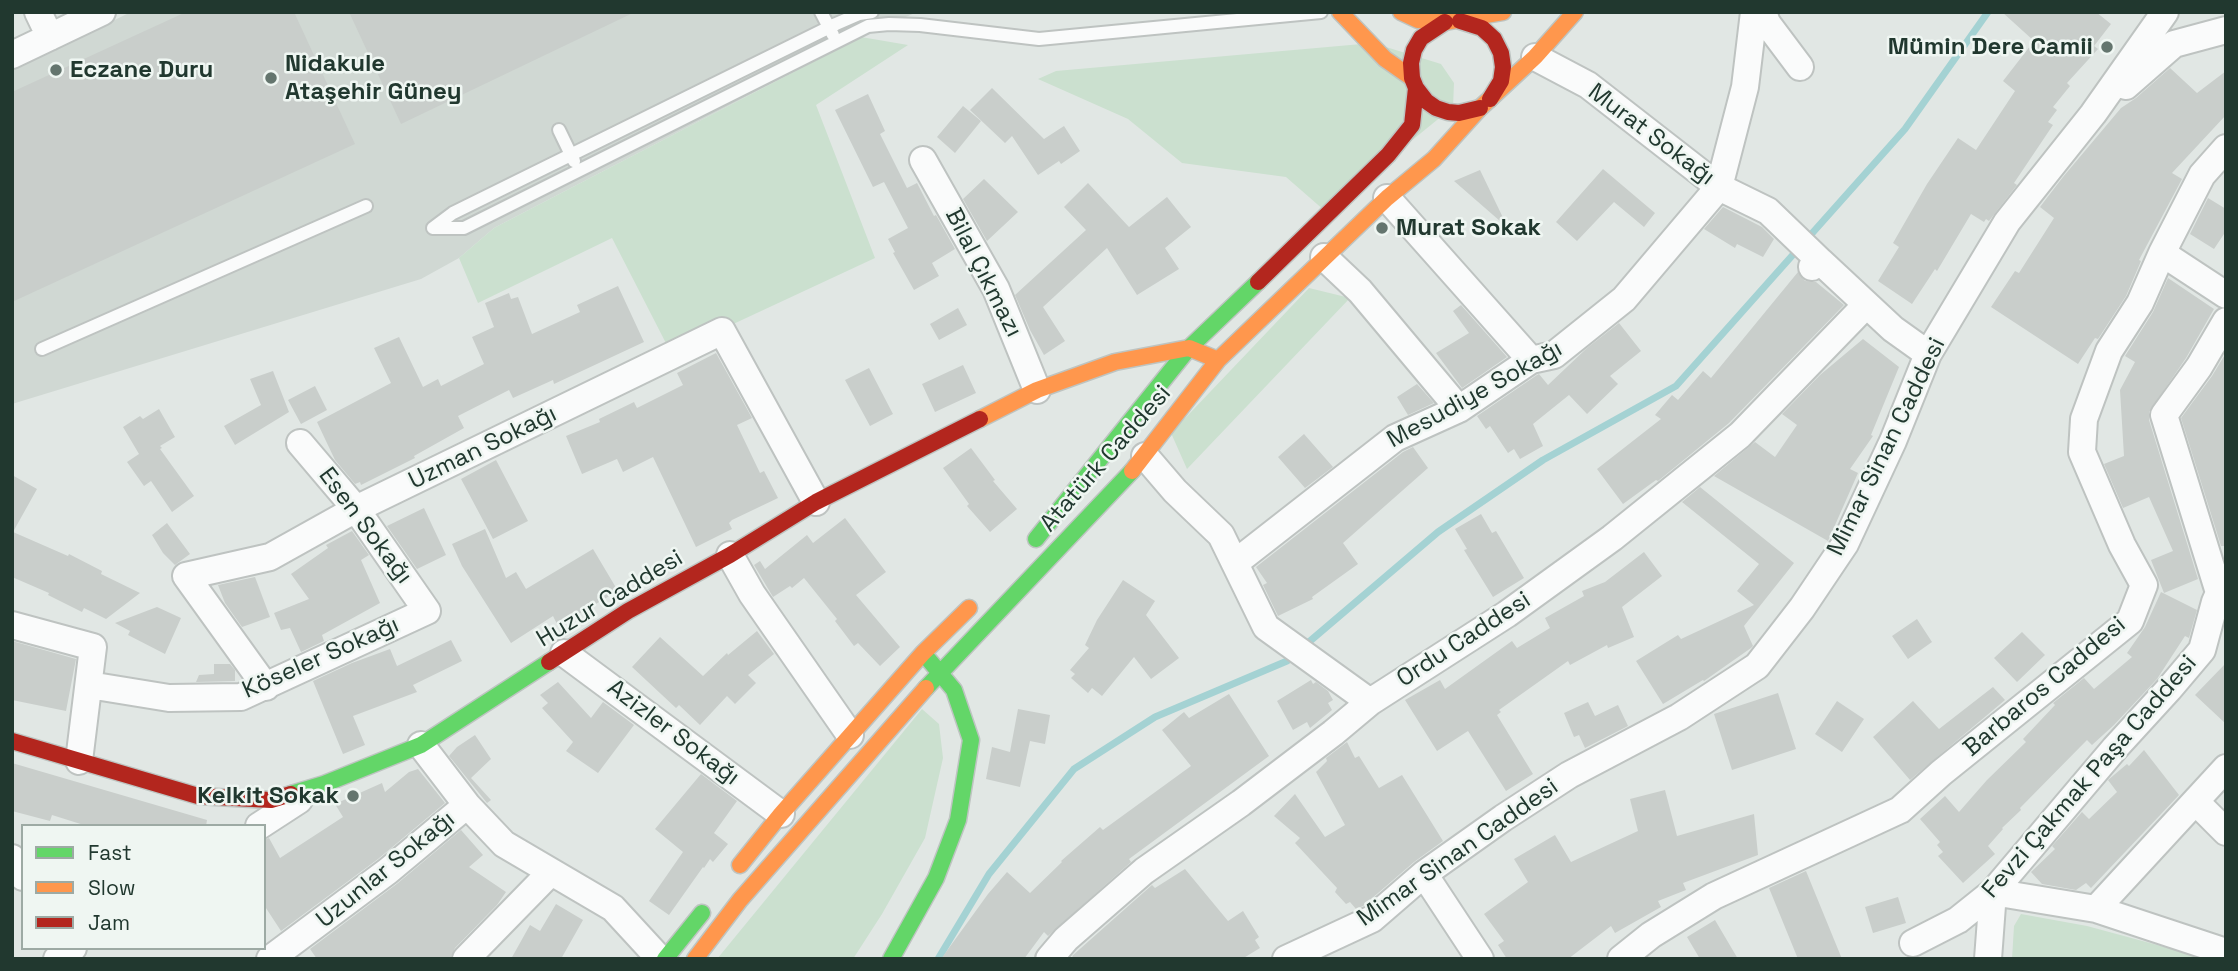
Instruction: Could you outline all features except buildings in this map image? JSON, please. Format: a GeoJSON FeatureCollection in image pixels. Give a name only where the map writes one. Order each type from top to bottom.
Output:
{"type":"FeatureCollection","features":[{"type":"Feature","properties":{"kind":"main road"},"geometry":{"type":"LineString","coordinates":[[1340,12],[1385,59],[1414,83],[1426,101],[1436,108],[1459,113],[1485,104],[1501,81],[1503,67],[1501,53],[1494,39],[1482,28],[1401,12]]}},
{"type":"Feature","properties":{"kind":"main road"},"geometry":{"type":"LineString","coordinates":[[1414,83],[1411,63],[1414,50],[1429,31],[1452,22],[1503,12]]}},
{"type":"Feature","properties":{"kind":"main road","name":"Atatürk Caddesi"},"geometry":{"type":"LineString","coordinates":[[695,959],[740,900],[940,673],[1145,456],[1218,360],[1387,198],[1434,159],[1485,104],[1535,57],[1575,12]]}},
{"type":"Feature","properties":{"kind":"main road","name":"Atatürk Caddesi"},"geometry":{"type":"LineString","coordinates":[[1028,548],[1189,348],[1388,155],[1412,125],[1414,83]]}},
{"type":"Feature","properties":{"kind":"main road"},"geometry":{"type":"LineString","coordinates":[[1189,348],[1218,360]]}},
{"type":"Feature","properties":{"kind":"main road","name":"Huzur Caddesi"},"geometry":{"type":"LineString","coordinates":[[12,741],[198,796],[271,800],[324,784],[421,745],[628,611],[730,555],[816,502],[1037,390],[1115,362],[1189,348]]}},
{"type":"Feature","properties":{"kind":"main road"},"geometry":{"type":"LineString","coordinates":[[732,876],[850,735],[923,653],[984,592]]}},
{"type":"Feature","properties":{"kind":"main road"},"geometry":{"type":"LineString","coordinates":[[891,959],[936,878],[958,820],[971,740],[954,690],[923,653]]}},
{"type":"Feature","properties":{"kind":"main road"},"geometry":{"type":"LineString","coordinates":[[665,959],[715,897]]}},
{"type":"Feature","properties":{"kind":"street"},"geometry":{"type":"LineString","coordinates":[[38,12],[50,37]]}},
{"type":"Feature","properties":{"kind":"street"},"geometry":{"type":"LineString","coordinates":[[12,55],[102,12]]}},
{"type":"Feature","properties":{"kind":"street","name":"Mesudiye Sokağı"},"geometry":{"type":"LineString","coordinates":[[1236,563],[1395,438],[1459,409],[1531,359],[1554,355],[1624,299],[1719,187],[1745,88],[1754,12]]}},
{"type":"Feature","properties":{"kind":"street"},"geometry":{"type":"LineString","coordinates":[[1763,12],[1767,23],[1800,67]]}},
{"type":"Feature","properties":{"kind":"street","name":"Mimar Sinan Caddesi"},"geometry":{"type":"LineString","coordinates":[[1286,959],[1372,919],[1424,874],[1503,818],[1569,775],[1679,717],[1757,666],[1802,608],[1845,544],[1893,441],[1928,354],[2007,222],[2093,114],[2165,12]]}},
{"type":"Feature","properties":{"kind":"street"},"geometry":{"type":"LineString","coordinates":[[2093,114],[2174,44],[2226,30]]}},
{"type":"Feature","properties":{"kind":"street","name":"Murat Sokağı"},"geometry":{"type":"LineString","coordinates":[[1535,57],[1588,85],[1719,187],[1768,211],[1816,264],[1866,305]]}},
{"type":"Feature","properties":{"kind":"street","name":"Barbaros Caddesi"},"geometry":{"type":"LineString","coordinates":[[1620,959],[1651,935],[1714,896],[1900,810],[1941,773],[2130,621],[2144,584],[2122,545],[2082,452],[2084,419],[2109,351],[2140,303],[2202,175],[2226,148]]}},
{"type":"Feature","properties":{"kind":"street","name":"Bilal Çıkmazı"},"geometry":{"type":"LineString","coordinates":[[923,160],[996,289],[1037,390]]}},
{"type":"Feature","properties":{"kind":"street"},"geometry":{"type":"LineString","coordinates":[[1387,198],[1531,359]]}},
{"type":"Feature","properties":{"kind":"street"},"geometry":{"type":"LineString","coordinates":[[2162,253],[2226,295]]}},
{"type":"Feature","properties":{"kind":"street"},"geometry":{"type":"LineString","coordinates":[[1324,257],[1360,291],[1459,409]]}},
{"type":"Feature","properties":{"kind":"street"},"geometry":{"type":"LineString","coordinates":[[1866,305],[1928,354]]}},
{"type":"Feature","properties":{"kind":"street","name":"Ordu Caddesi"},"geometry":{"type":"LineString","coordinates":[[1049,959],[1066,939],[1144,871],[1241,803],[1370,702],[1507,614],[1612,538],[1740,435],[1866,305]]}},
{"type":"Feature","properties":{"kind":"street"},"geometry":{"type":"LineString","coordinates":[[2223,593],[2164,415],[2199,367],[2226,321]]}},
{"type":"Feature","properties":{"kind":"street","name":"Uzman Sokağı"},"geometry":{"type":"LineString","coordinates":[[266,687],[186,576],[270,557],[356,509],[722,331],[816,502]]}},
{"type":"Feature","properties":{"kind":"street","name":"Esen Sokağı"},"geometry":{"type":"LineString","coordinates":[[300,443],[356,509],[427,611]]}},
{"type":"Feature","properties":{"kind":"street"},"geometry":{"type":"LineString","coordinates":[[1145,456],[1175,491],[1221,535],[1266,627],[1370,702]]}},
{"type":"Feature","properties":{"kind":"street"},"geometry":{"type":"LineString","coordinates":[[730,555],[752,594],[850,735]]}},
{"type":"Feature","properties":{"kind":"street","name":"Fevzi Çakmak Paşa Caddesi"},"geometry":{"type":"LineString","coordinates":[[1913,943],[1958,920],[1993,892],[2202,650],[2223,593]]}},
{"type":"Feature","properties":{"kind":"street","name":"Köseler Sokağı"},"geometry":{"type":"LineString","coordinates":[[89,685],[169,698],[241,697],[427,611]]}},
{"type":"Feature","properties":{"kind":"street"},"geometry":{"type":"LineString","coordinates":[[12,625],[93,647],[79,761]]}},
{"type":"Feature","properties":{"kind":"street","name":"Azizler Sokağı"},"geometry":{"type":"LineString","coordinates":[[564,653],[782,814]]}},
{"type":"Feature","properties":{"kind":"street"},"geometry":{"type":"LineString","coordinates":[[421,745],[467,806],[504,844],[613,908],[660,959]]}},
{"type":"Feature","properties":{"kind":"street"},"geometry":{"type":"LineString","coordinates":[[2096,909],[2226,768]]}},
{"type":"Feature","properties":{"kind":"street"},"geometry":{"type":"LineString","coordinates":[[262,824],[324,784]]}},
{"type":"Feature","properties":{"kind":"street"},"geometry":{"type":"LineString","coordinates":[[2196,802],[2226,832]]}},
{"type":"Feature","properties":{"kind":"street","name":"Uzunlar Sokağı"},"geometry":{"type":"LineString","coordinates":[[270,959],[388,871],[467,806]]}},
{"type":"Feature","properties":{"kind":"street"},"geometry":{"type":"LineString","coordinates":[[12,858],[21,874]]}},
{"type":"Feature","properties":{"kind":"street"},"geometry":{"type":"LineString","coordinates":[[466,959],[551,872]]}},
{"type":"Feature","properties":{"kind":"street"},"geometry":{"type":"LineString","coordinates":[[1424,874],[1480,959]]}},
{"type":"Feature","properties":{"kind":"street"},"geometry":{"type":"LineString","coordinates":[[1988,959],[1993,892],[2096,909],[2226,952]]}},
{"type":"Feature","properties":{"kind":"lane"},"geometry":{"type":"LineString","coordinates":[[821,12],[837,40]]}},
{"type":"Feature","properties":{"kind":"lane"},"geometry":{"type":"LineString","coordinates":[[872,12],[859,14],[829,28],[453,213],[433,228],[464,228],[867,26],[920,25],[1040,39],[1321,12]]}},
{"type":"Feature","properties":{"kind":"lane"},"geometry":{"type":"LineString","coordinates":[[559,130],[578,171]]}},
{"type":"Feature","properties":{"kind":"lane"},"geometry":{"type":"LineString","coordinates":[[42,349],[366,206]]}},
{"type":"Feature","properties":{"kind":"shaded area"},"geometry":{"type":"Polygon","coordinates":[[[131,12],[917,12],[861,37],[494,228],[459,258],[421,279],[12,404],[12,70],[131,12]]]}},
{"type":"Feature","properties":{"kind":"green space"},"geometry":{"type":"Polygon","coordinates":[[[861,37],[908,45],[816,105],[875,258],[671,353],[612,238],[478,303],[459,258],[494,228],[861,37]]]}},
{"type":"Feature","properties":{"kind":"green space"},"geometry":{"type":"Polygon","coordinates":[[[1373,43],[1441,64],[1454,83],[1453,107],[1325,211],[1286,177],[1182,163],[1128,119],[1038,79],[1056,71],[1373,43]]]}},
{"type":"Feature","properties":{"kind":"green space"},"geometry":{"type":"Polygon","coordinates":[[[1309,288],[1350,298],[1187,469],[1171,433],[1309,288]]]}},
{"type":"Feature","properties":{"kind":"green space"},"geometry":{"type":"Polygon","coordinates":[[[922,709],[939,724],[943,758],[925,838],[853,959],[717,959],[922,709]]]}},
{"type":"Feature","properties":{"kind":"green space"},"geometry":{"type":"Polygon","coordinates":[[[2021,914],[2087,926],[2209,959],[2012,959],[2014,926],[2021,914]]]}},
{"type":"Feature","properties":{"kind":"waterway"},"geometry":{"type":"LineString","coordinates":[[1303,647],[1438,532],[1543,460],[1676,386],[1905,129],[1988,12]]}},
{"type":"Feature","properties":{"kind":"waterway"},"geometry":{"type":"LineString","coordinates":[[938,959],[989,874],[1074,769],[1155,717],[1287,661],[1294,655]]}},
{"type":"Feature","properties":{"kind":"traffic: fast"},"geometry":{"type":"LineString","coordinates":[[1036,539],[1189,348],[1258,282]]}},
{"type":"Feature","properties":{"kind":"traffic: fast"},"geometry":{"type":"LineString","coordinates":[[926,688],[1132,471]]}},
{"type":"Feature","properties":{"kind":"traffic: fast"},"geometry":{"type":"LineString","coordinates":[[891,959],[936,878],[958,820],[971,740],[954,690],[924,654]]}},
{"type":"Feature","properties":{"kind":"traffic: fast"},"geometry":{"type":"LineString","coordinates":[[291,794],[324,784],[421,745],[549,662]]}},
{"type":"Feature","properties":{"kind":"traffic: fast"},"geometry":{"type":"LineString","coordinates":[[665,959],[702,913]]}},
{"type":"Feature","properties":{"kind":"traffic: slow"},"geometry":{"type":"LineString","coordinates":[[1340,12],[1385,59],[1412,78]]}},
{"type":"Feature","properties":{"kind":"traffic: slow"},"geometry":{"type":"LineString","coordinates":[[1401,12],[1418,20],[1445,22],[1503,12]]}},
{"type":"Feature","properties":{"kind":"traffic: slow"},"geometry":{"type":"LineString","coordinates":[[1132,471],[1218,360],[1387,198],[1434,159],[1480,108],[1535,57],[1575,12]]}},
{"type":"Feature","properties":{"kind":"traffic: slow"},"geometry":{"type":"LineString","coordinates":[[980,419],[1037,390],[1115,362],[1189,348],[1218,360]]}},
{"type":"Feature","properties":{"kind":"traffic: slow"},"geometry":{"type":"LineString","coordinates":[[740,865],[781,814],[923,653],[969,608]]}},
{"type":"Feature","properties":{"kind":"traffic: slow"},"geometry":{"type":"LineString","coordinates":[[695,959],[740,900],[926,688]]}},
{"type":"Feature","properties":{"kind":"traffic: jam"},"geometry":{"type":"LineString","coordinates":[[1460,21],[1482,28],[1494,39],[1501,53],[1501,81],[1490,99]]}},
{"type":"Feature","properties":{"kind":"traffic: jam"},"geometry":{"type":"LineString","coordinates":[[1445,22],[1421,38],[1414,50],[1411,63],[1416,88],[1426,101],[1448,112],[1459,113],[1480,108]]}},
{"type":"Feature","properties":{"kind":"traffic: jam"},"geometry":{"type":"LineString","coordinates":[[1258,282],[1388,155],[1412,125],[1416,88]]}},
{"type":"Feature","properties":{"kind":"traffic: jam"},"geometry":{"type":"LineString","coordinates":[[549,662],[628,611],[730,555],[816,502],[980,419]]}},
{"type":"Feature","properties":{"kind":"traffic: jam"},"geometry":{"type":"LineString","coordinates":[[12,741],[198,796],[271,800],[291,794]]}},
{"type":"Feature","properties":{"kind":"place","name":"Mümin Dere Camii"},"geometry":{"type":"Point","coordinates":[2107,47]}},
{"type":"Feature","properties":{"kind":"place","name":"Eczane Duru"},"geometry":{"type":"Point","coordinates":[56,70]}},
{"type":"Feature","properties":{"kind":"place","name":"Nidakule Ataşehir Güney"},"geometry":{"type":"Point","coordinates":[271,78]}},
{"type":"Feature","properties":{"kind":"place","name":"Murat Sokak"},"geometry":{"type":"Point","coordinates":[1382,228]}},
{"type":"Feature","properties":{"kind":"place","name":"Kelkit Sokak"},"geometry":{"type":"Point","coordinates":[353,796]}}]}
